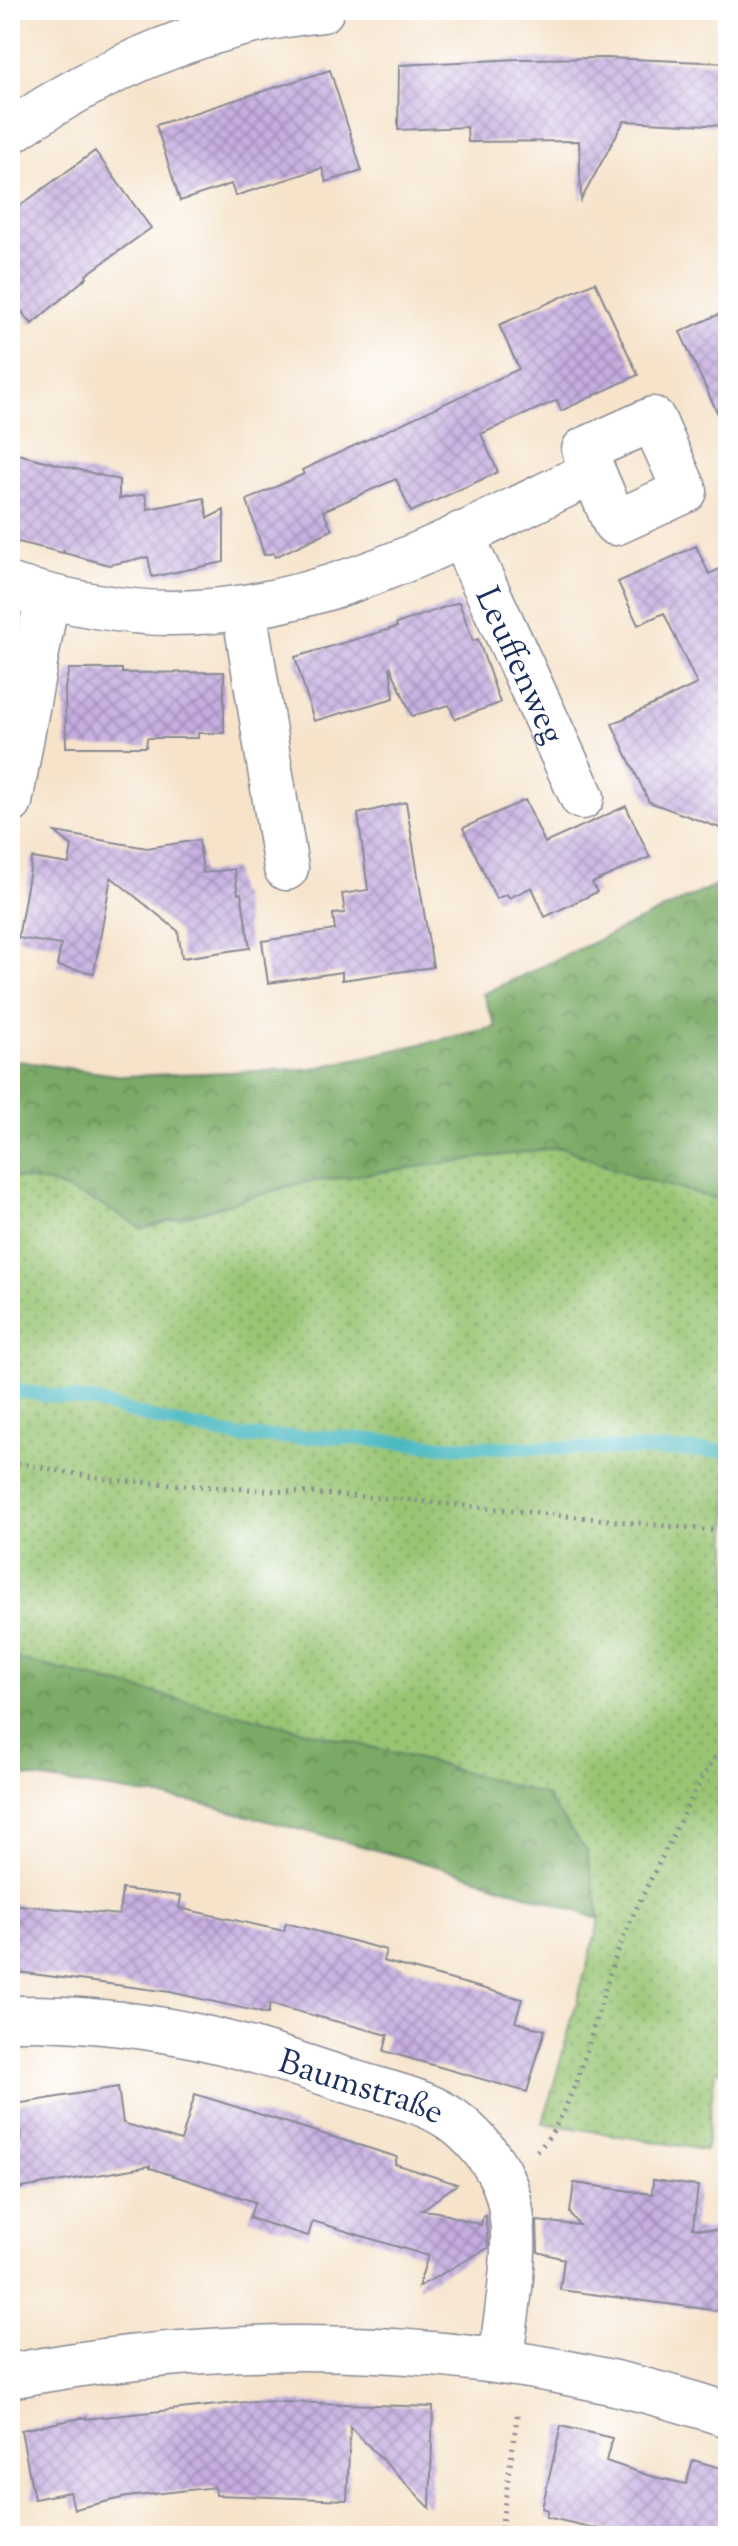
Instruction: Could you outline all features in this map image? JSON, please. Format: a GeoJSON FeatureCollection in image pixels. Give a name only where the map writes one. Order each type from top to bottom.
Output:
{"type":"FeatureCollection","features":[{"type":"Feature","properties":{"kind":"street"},"geometry":{"type":"LineString","coordinates":[[10,132],[57,101],[147,57],[205,35],[301,11]]}},
{"type":"Feature","properties":{"kind":"street"},"geometry":{"type":"LineString","coordinates":[[10,802],[29,591],[94,606],[146,612],[244,608],[296,598],[346,584],[593,472]]}},
{"type":"Feature","properties":{"kind":"street","name":"Leuffenweg"},"geometry":{"type":"LineString","coordinates":[[461,534],[582,797]]}},
{"type":"Feature","properties":{"kind":"street"},"geometry":{"type":"LineString","coordinates":[[244,608],[286,868]]}},
{"type":"Feature","properties":{"kind":"street","name":"Baumstraße"},"geometry":{"type":"LineString","coordinates":[[10,2018],[100,2023],[186,2034],[432,2108],[470,2135],[502,2180],[511,2208],[513,2362]]}},
{"type":"Feature","properties":{"kind":"street"},"geometry":{"type":"LineString","coordinates":[[10,2376],[104,2360],[238,2349],[350,2349],[513,2362],[647,2392],[728,2415]]}},
{"type":"Feature","properties":{"kind":"path"},"geometry":{"type":"LineString","coordinates":[[10,1462],[74,1476],[122,1482],[397,1499],[728,1532]]}},
{"type":"Feature","properties":{"kind":"path"},"geometry":{"type":"LineString","coordinates":[[502,2180],[530,2159],[554,2133],[567,2105],[613,1964],[629,1926],[687,1807],[728,1740]]}},
{"type":"Feature","properties":{"kind":"path"},"geometry":{"type":"LineString","coordinates":[[500,2536],[513,2362]]}},
{"type":"Feature","properties":{"kind":"green space"},"geometry":{"type":"Polygon","coordinates":[[[728,879],[728,1202],[635,1177],[561,1147],[297,1184],[142,1229],[79,1196],[10,1177],[10,1060],[123,1076],[311,1069],[496,1027],[483,994],[728,879]]]}},
{"type":"Feature","properties":{"kind":"green space"},"geometry":{"type":"Polygon","coordinates":[[[561,1147],[635,1177],[728,1202],[728,2071],[715,2070],[706,2150],[543,2123],[600,1919],[586,1850],[545,1795],[427,1761],[10,1657],[10,1177],[52,1184],[100,1204],[143,1229],[297,1184],[561,1147]]]}},
{"type":"Feature","properties":{"kind":"green space"},"geometry":{"type":"Polygon","coordinates":[[[10,1657],[427,1761],[545,1795],[586,1850],[600,1919],[462,1873],[200,1803],[10,1774],[10,1657]]]}},
{"type":"Feature","properties":{"kind":"building"},"geometry":{"type":"Polygon","coordinates":[[[606,58],[728,63],[728,126],[624,121],[581,200],[579,141],[468,142],[467,127],[398,130],[399,65],[606,58]]]}},
{"type":"Feature","properties":{"kind":"building"},"geometry":{"type":"Polygon","coordinates":[[[330,70],[362,171],[326,182],[322,168],[235,196],[231,184],[180,201],[156,125],[330,70]]]}},
{"type":"Feature","properties":{"kind":"building"},"geometry":{"type":"Polygon","coordinates":[[[95,151],[151,228],[86,275],[32,324],[10,297],[10,213],[95,151]]]}},
{"type":"Feature","properties":{"kind":"building"},"geometry":{"type":"Polygon","coordinates":[[[595,282],[638,375],[561,411],[557,400],[481,434],[498,472],[411,512],[396,479],[323,511],[332,530],[275,557],[273,553],[264,555],[247,500],[304,474],[302,470],[519,369],[499,325],[595,282]]]}},
{"type":"Feature","properties":{"kind":"building"},"geometry":{"type":"Polygon","coordinates":[[[728,310],[728,436],[680,332],[728,310]]]}},
{"type":"Feature","properties":{"kind":"building"},"geometry":{"type":"Polygon","coordinates":[[[10,452],[119,480],[119,499],[145,494],[148,509],[204,498],[208,518],[224,510],[224,562],[152,577],[148,557],[109,565],[64,553],[64,549],[63,553],[10,540],[10,452]]]}},
{"type":"Feature","properties":{"kind":"building"},"geometry":{"type":"Polygon","coordinates":[[[696,546],[709,574],[728,565],[728,831],[649,802],[612,724],[697,684],[664,613],[638,625],[618,582],[696,546]]]}},
{"type":"Feature","properties":{"kind":"building"},"geometry":{"type":"Polygon","coordinates":[[[459,602],[473,641],[478,639],[500,703],[455,719],[449,705],[412,716],[390,666],[394,698],[314,721],[295,657],[397,627],[396,624],[459,602]]]}},
{"type":"Feature","properties":{"kind":"building"},"geometry":{"type":"Polygon","coordinates":[[[69,669],[122,669],[122,673],[224,672],[224,733],[198,733],[198,738],[147,738],[146,747],[66,747],[65,687],[69,669]]]}},
{"type":"Feature","properties":{"kind":"building"},"geometry":{"type":"Polygon","coordinates":[[[525,800],[545,843],[626,806],[650,857],[592,883],[597,892],[545,917],[532,887],[509,898],[507,894],[496,899],[463,828],[525,800]]]}},
{"type":"Feature","properties":{"kind":"building"},"geometry":{"type":"Polygon","coordinates":[[[406,802],[433,967],[342,980],[342,972],[268,983],[262,941],[335,930],[333,914],[345,913],[342,894],[368,890],[358,814],[406,802]]]}},
{"type":"Feature","properties":{"kind":"building"},"geometry":{"type":"Polygon","coordinates":[[[55,832],[147,848],[199,840],[203,873],[234,869],[250,948],[182,958],[178,931],[111,877],[94,973],[57,966],[61,945],[18,938],[32,858],[69,864],[72,846],[55,832]]]}},
{"type":"Feature","properties":{"kind":"building"},"geometry":{"type":"Polygon","coordinates":[[[122,1889],[181,1896],[179,1908],[284,1931],[286,1923],[386,1950],[383,1961],[522,1999],[515,2022],[545,2030],[527,2092],[384,2051],[388,2035],[270,2004],[268,2014],[170,1992],[10,1971],[10,1904],[119,1915],[122,1889]]]}},
{"type":"Feature","properties":{"kind":"building"},"geometry":{"type":"Polygon","coordinates":[[[118,2087],[123,2123],[181,2141],[195,2094],[397,2157],[395,2164],[457,2184],[422,2210],[481,2225],[483,2216],[486,2216],[488,2248],[418,2287],[428,2256],[313,2221],[308,2236],[249,2218],[255,2202],[150,2166],[10,2190],[10,2143],[22,2141],[16,2104],[118,2087]]]}},
{"type":"Feature","properties":{"kind":"building"},"geometry":{"type":"Polygon","coordinates":[[[653,2180],[698,2186],[693,2228],[728,2232],[728,2312],[560,2290],[564,2259],[538,2252],[537,2221],[579,2225],[570,2213],[574,2183],[652,2194],[653,2180]]]}},
{"type":"Feature","properties":{"kind":"building"},"geometry":{"type":"Polygon","coordinates":[[[255,2401],[433,2407],[430,2508],[350,2427],[347,2500],[216,2495],[215,2487],[127,2497],[74,2509],[70,2492],[34,2499],[21,2430],[86,2417],[255,2401]]]}},
{"type":"Feature","properties":{"kind":"building"},"geometry":{"type":"Polygon","coordinates":[[[561,2426],[612,2438],[606,2461],[650,2476],[686,2484],[693,2460],[728,2470],[728,2536],[629,2536],[546,2517],[548,2510],[542,2508],[561,2426]]]}},
{"type":"Feature","properties":{"kind":"waterway"},"geometry":{"type":"LineString","coordinates":[[10,1390],[91,1401],[240,1437],[337,1437],[442,1446],[728,1451]]}}]}
